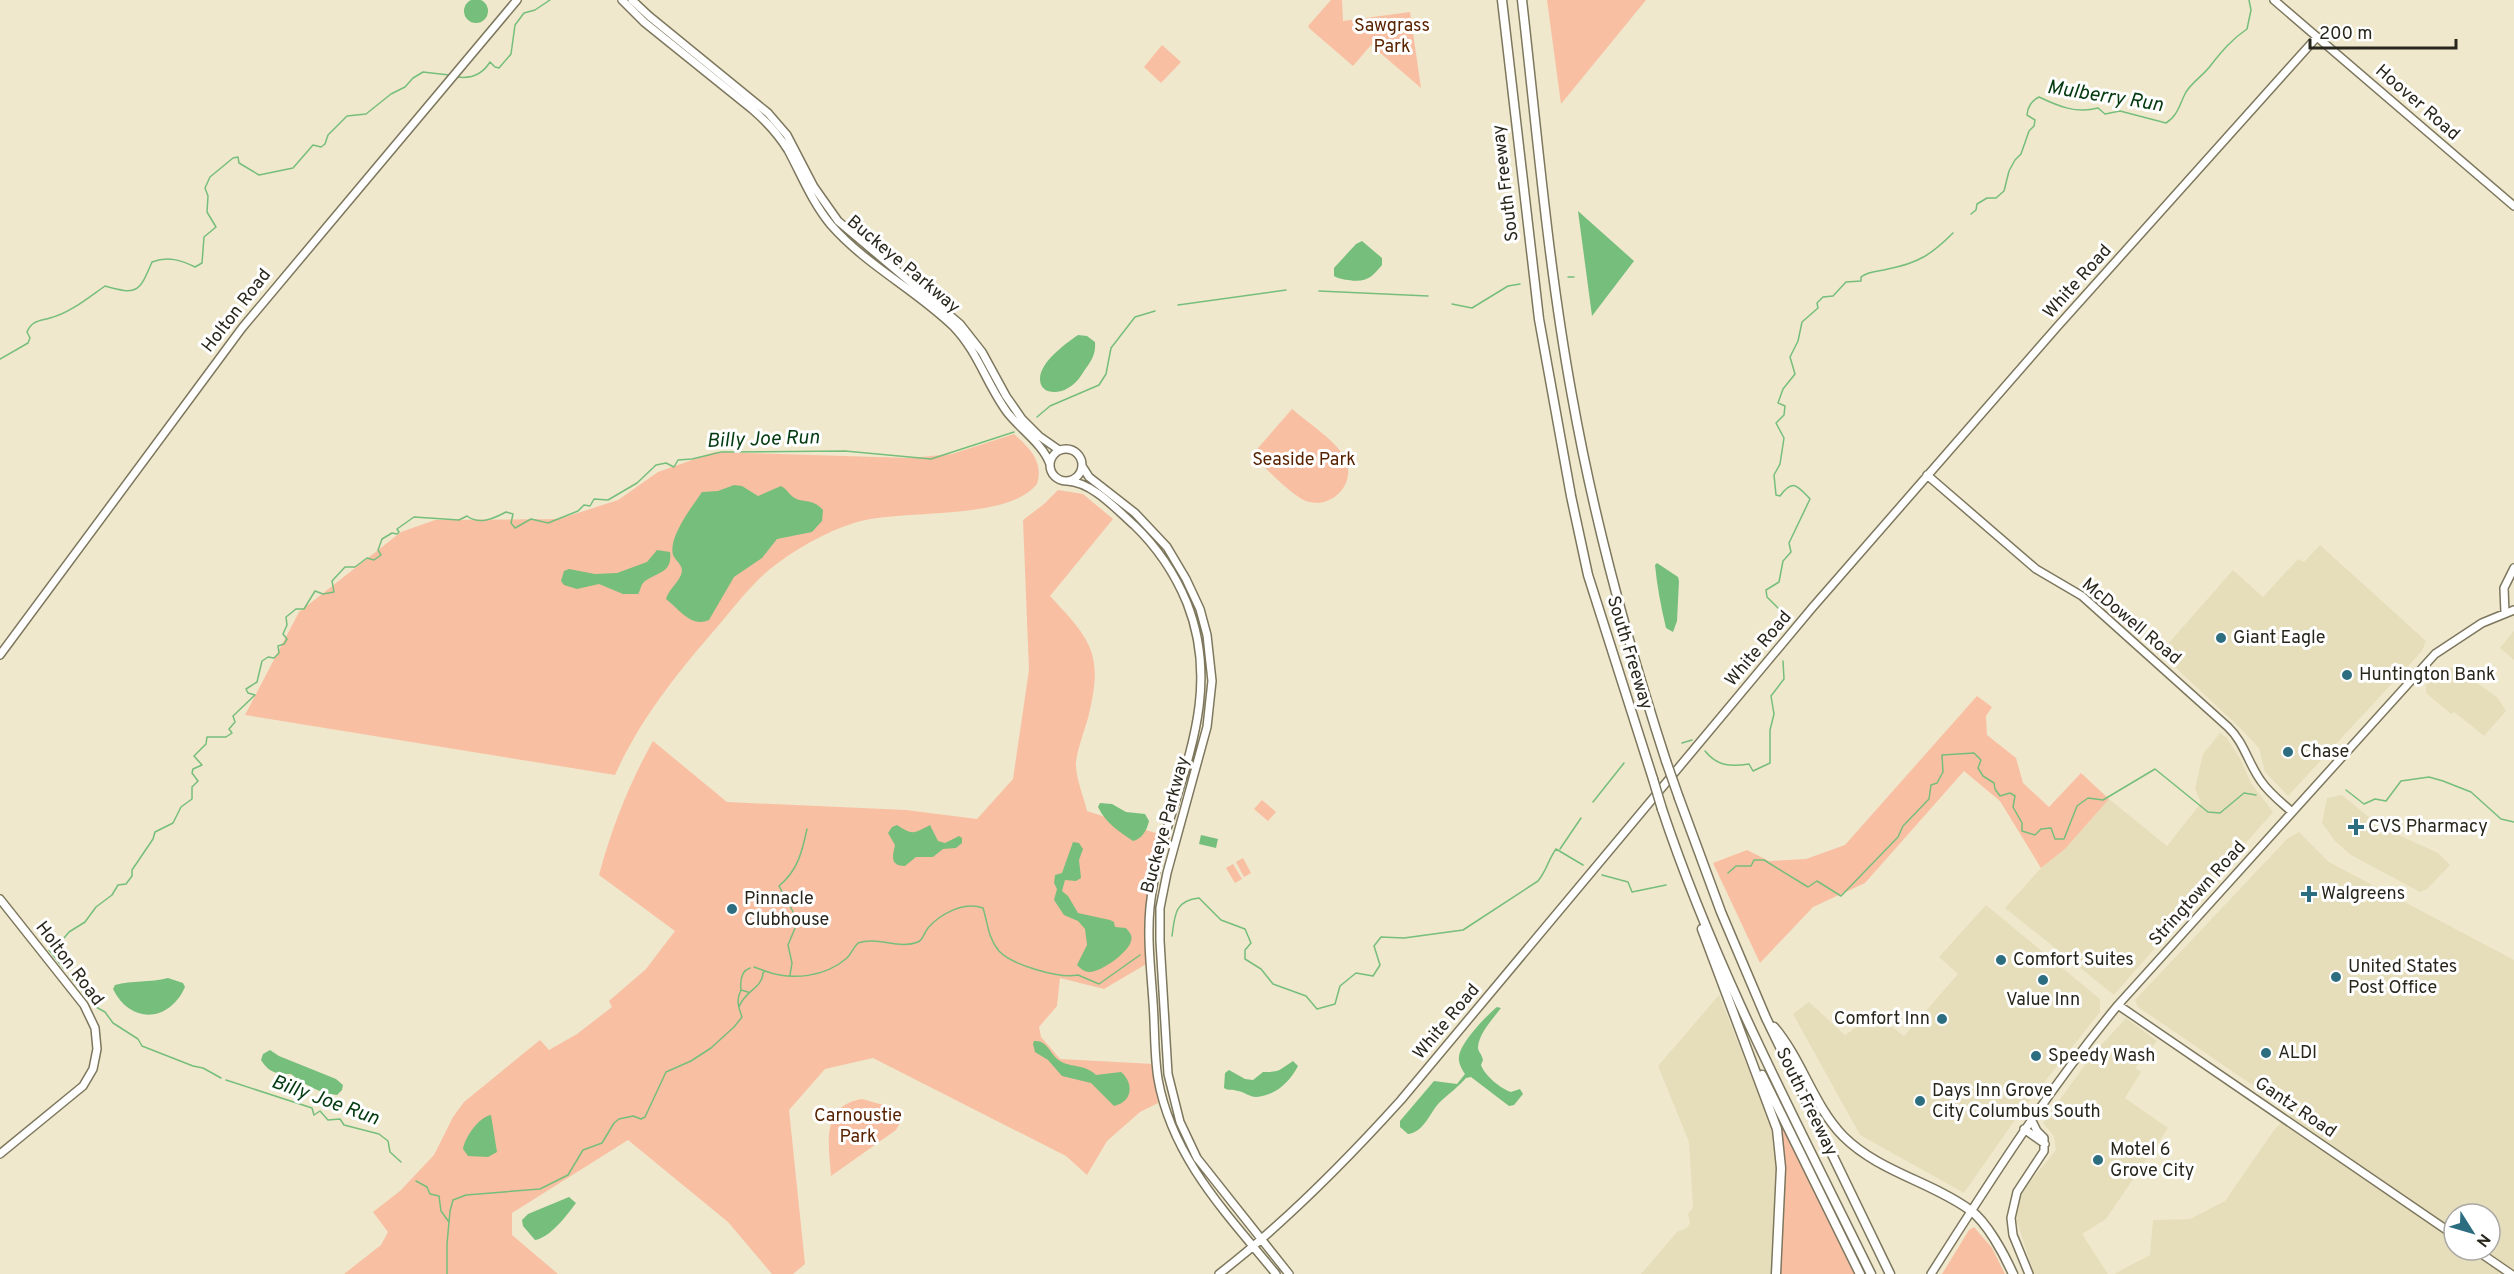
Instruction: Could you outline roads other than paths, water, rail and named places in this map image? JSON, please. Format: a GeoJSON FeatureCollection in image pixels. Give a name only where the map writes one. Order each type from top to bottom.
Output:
{"type":"FeatureCollection","features":[{"type":"Feature","properties":{"kind":"highway","name":"South Freeway"},"geometry":{"type":"LineString","coordinates":[[1502,0],[1535,290],[1569,485],[1588,575],[1662,809],[1702,917],[1730,985],[1871,1274]]}},
{"type":"Feature","properties":{"kind":"highway","name":"South Freeway"},"geometry":{"type":"LineString","coordinates":[[1522,0],[1556,295],[1572,396],[1613,587],[1632,655],[1666,761],[1721,912],[1766,1018],[1890,1274]]}},
{"type":"Feature","properties":{"kind":"highway"},"geometry":{"type":"LineString","coordinates":[[1702,917],[1702,931],[1709,952],[1748,1048],[1777,1129],[1781,1177],[1776,1274]]}},
{"type":"Feature","properties":{"kind":"highway"},"geometry":{"type":"LineString","coordinates":[[1766,1018],[1786,1041],[1823,1109],[1842,1135],[1863,1153],[1894,1172],[1971,1211],[1995,1241],[2013,1274]]}},
{"type":"Feature","properties":{"kind":"highway"},"geometry":{"type":"LineString","coordinates":[[1748,1048],[1860,1274]]}},
{"type":"Feature","properties":{"kind":"street","name":"Holton Road"},"geometry":{"type":"LineString","coordinates":[[0,655],[242,328],[517,0]]}},
{"type":"Feature","properties":{"kind":"street","name":"Buckeye Parkway"},"geometry":{"type":"LineString","coordinates":[[622,0],[644,22],[767,123],[788,151],[823,215],[843,236],[955,329],[976,356],[1004,408],[1044,453],[1050,464]]}},
{"type":"Feature","properties":{"kind":"street","name":"Buckeye Parkway"},"geometry":{"type":"LineString","coordinates":[[632,0],[768,113],[787,135],[814,187],[838,221],[960,324],[982,352],[1006,396],[1022,419],[1039,436],[1059,450]]}},
{"type":"Feature","properties":{"kind":"street","name":"Hoover Road"},"geometry":{"type":"LineString","coordinates":[[2274,0],[2514,206]]}},
{"type":"Feature","properties":{"kind":"street","name":"White Road"},"geometry":{"type":"LineString","coordinates":[[1219,1274],[1262,1240],[1345,1161],[1433,1064],[1797,626],[1927,475],[2317,37]]}},
{"type":"Feature","properties":{"kind":"street"},"geometry":{"type":"LineString","coordinates":[[1059,450],[1075,451],[1080,456],[1082,466],[1076,477],[1067,481],[1057,478],[1050,464],[1051,457],[1059,450]]}},
{"type":"Feature","properties":{"kind":"street","name":"Buckeye Parkway"},"geometry":{"type":"LineString","coordinates":[[1082,466],[1089,477],[1135,513],[1167,548],[1186,579],[1200,609],[1207,635],[1212,669],[1209,717],[1167,873],[1160,908],[1168,1074],[1180,1122],[1194,1153],[1289,1274]]}},
{"type":"Feature","properties":{"kind":"street","name":"McDowell Road"},"geometry":{"type":"LineString","coordinates":[[1927,475],[2036,569],[2082,596],[2228,727],[2239,738],[2259,779],[2292,812]]}},
{"type":"Feature","properties":{"kind":"street","name":"Buckeye Parkway"},"geometry":{"type":"LineString","coordinates":[[1067,481],[1088,487],[1129,521],[1156,549],[1183,596],[1197,637],[1202,670],[1199,716],[1157,871],[1150,907],[1149,940],[1158,1076],[1164,1106],[1185,1157],[1203,1184],[1276,1274]]}},
{"type":"Feature","properties":{"kind":"street"},"geometry":{"type":"LineString","coordinates":[[2505,613],[2504,588],[2514,568]]}},
{"type":"Feature","properties":{"kind":"street","name":"Stringtown Road"},"geometry":{"type":"LineString","coordinates":[[1931,1274],[2024,1129],[2067,1068],[2118,1005],[2435,654],[2469,629],[2514,610]]}},
{"type":"Feature","properties":{"kind":"street","name":"Holton Road"},"geometry":{"type":"LineString","coordinates":[[0,899],[88,1011],[95,1028],[98,1052],[91,1075],[78,1091],[0,1154]]}},
{"type":"Feature","properties":{"kind":"street","name":"Gantz Road"},"geometry":{"type":"LineString","coordinates":[[2118,1005],[2442,1227]]}},
{"type":"Feature","properties":{"kind":"street"},"geometry":{"type":"LineString","coordinates":[[2029,1274],[2012,1230],[2012,1212],[2017,1192],[2043,1154],[2044,1138],[2037,1131],[2031,1119]]}},
{"type":"Feature","properties":{"kind":"street"},"geometry":{"type":"LineString","coordinates":[[2024,1129],[2045,1144]]}},
{"type":"Feature","properties":{"kind":"street"},"geometry":{"type":"LineString","coordinates":[[2494,1262],[2511,1274]]}},
{"type":"Feature","properties":{"kind":"waterway"},"geometry":{"type":"LineString","coordinates":[[457,77],[476,75],[490,62],[499,68],[511,54],[515,25],[524,13],[535,10],[550,0]]}},
{"type":"Feature","properties":{"kind":"waterway","name":"Mulberry Run"},"geometry":{"type":"LineString","coordinates":[[1971,214],[1976,210],[1977,204],[1987,198],[1996,198],[2004,191],[2009,171],[2021,154],[2029,131],[2034,126],[2035,120],[2027,115],[2034,100],[2039,97],[2075,110],[2098,108],[2105,114],[2120,111],[2166,123],[2176,113],[2189,88],[2247,29],[2251,10],[2249,0]]}},
{"type":"Feature","properties":{"kind":"waterway"},"geometry":{"type":"LineString","coordinates":[[0,359],[28,343],[30,338],[27,332],[34,323],[65,313],[105,286],[131,291],[136,289],[144,280],[152,262],[164,259],[174,260],[195,267],[202,263],[204,237],[216,227],[207,212],[208,196],[205,188],[210,177],[233,158],[238,157],[239,163],[259,175],[293,168],[313,145],[321,147],[325,144],[328,135],[347,116],[366,114],[423,72],[449,75]]}},
{"type":"Feature","properties":{"kind":"waterway","name":"Mulberry Run"},"geometry":{"type":"LineString","coordinates":[[1773,643],[1765,633],[1769,627],[1779,627],[1783,613],[1767,597],[1766,590],[1779,582],[1783,561],[1791,552],[1789,543],[1810,499],[1795,486],[1788,487],[1780,496],[1776,495],[1774,475],[1780,464],[1784,438],[1776,423],[1784,415],[1785,406],[1778,403],[1783,389],[1795,374],[1790,357],[1798,341],[1802,322],[1818,308],[1817,303],[1823,297],[1833,296],[1846,282],[1861,281],[1861,277],[1868,273],[1916,261],[1938,247],[1953,233]]}},
{"type":"Feature","properties":{"kind":"waterway","name":"Billy Joe Run"},"geometry":{"type":"LineString","coordinates":[[1568,277],[1574,277]]}},
{"type":"Feature","properties":{"kind":"waterway","name":"Billy Joe Run"},"geometry":{"type":"LineString","coordinates":[[1452,304],[1472,308],[1508,286],[1520,284]]}},
{"type":"Feature","properties":{"kind":"waterway","name":"Billy Joe Run"},"geometry":{"type":"LineString","coordinates":[[1178,305],[1286,290]]}},
{"type":"Feature","properties":{"kind":"waterway","name":"Billy Joe Run"},"geometry":{"type":"LineString","coordinates":[[1319,291],[1428,296]]}},
{"type":"Feature","properties":{"kind":"waterway","name":"Billy Joe Run"},"geometry":{"type":"LineString","coordinates":[[1037,417],[1050,406],[1099,385],[1106,374],[1111,348],[1135,317],[1155,311]]}},
{"type":"Feature","properties":{"kind":"waterway","name":"Billy Joe Run"},"geometry":{"type":"LineString","coordinates":[[64,969],[49,950],[59,944],[69,932],[85,922],[96,907],[112,895],[118,885],[126,884],[155,832],[173,823],[181,807],[192,799],[192,787],[198,781],[192,773],[193,769],[202,765],[194,756],[206,744],[207,737],[226,737],[232,733],[229,729],[235,722],[233,716],[255,695],[248,693],[246,689],[257,682],[262,661],[268,657],[274,658],[279,653],[278,646],[284,644],[287,639],[283,634],[287,625],[286,617],[296,609],[304,609],[315,591],[323,594],[334,592],[332,581],[345,567],[355,567],[367,558],[374,560],[381,555],[378,550],[382,539],[392,533],[397,534],[399,532],[397,529],[414,517],[459,520],[467,516],[481,521],[506,512],[513,514],[511,523],[515,528],[531,519],[548,523],[578,511],[584,505],[590,506],[594,499],[608,500],[637,483],[656,465],[666,463],[674,467],[678,460],[721,452],[845,451],[931,459],[1014,432]]}},
{"type":"Feature","properties":{"kind":"waterway","name":"Mulberry Run"},"geometry":{"type":"LineString","coordinates":[[1705,751],[1719,762],[1730,765],[1749,764],[1753,771],[1770,763],[1770,730],[1774,714],[1771,696],[1784,679],[1783,661]]}},
{"type":"Feature","properties":{"kind":"waterway","name":"Mulberry Run"},"geometry":{"type":"LineString","coordinates":[[1682,743],[1692,740]]}},
{"type":"Feature","properties":{"kind":"waterway"},"geometry":{"type":"LineString","coordinates":[[1728,873],[1736,866],[1751,866],[1754,860],[1764,860],[1808,887],[1817,881],[1841,896],[1898,837],[1903,826],[1929,799],[1931,785],[1937,783],[1943,772],[1942,755],[1974,753],[1981,760],[1978,768],[1983,776],[1994,783],[2000,796],[2010,793],[2015,796],[2013,807],[2022,823],[2022,831],[2035,835],[2041,829],[2051,828],[2055,839],[2064,839],[2077,806],[2088,798],[2103,800],[2155,769],[2208,812],[2220,813],[2244,793],[2256,795]]}},
{"type":"Feature","properties":{"kind":"waterway","name":"Mulberry Run"},"geometry":{"type":"LineString","coordinates":[[1593,802],[1624,763]]}},
{"type":"Feature","properties":{"kind":"waterway"},"geometry":{"type":"LineString","coordinates":[[2346,790],[2364,804],[2375,799],[2386,801],[2401,781],[2429,777],[2471,792],[2501,819],[2514,822]]}},
{"type":"Feature","properties":{"kind":"waterway","name":"Mulberry Run"},"geometry":{"type":"LineString","coordinates":[[1560,849],[1581,818]]}},
{"type":"Feature","properties":{"kind":"waterway"},"geometry":{"type":"LineString","coordinates":[[790,975],[792,963],[788,945],[798,921],[779,886],[795,867],[807,829]]}},
{"type":"Feature","properties":{"kind":"waterway"},"geometry":{"type":"LineString","coordinates":[[1172,936],[1177,910],[1185,902],[1199,898],[1221,920],[1245,929],[1251,943],[1245,950],[1245,959],[1261,969],[1273,984],[1306,996],[1317,1009],[1335,1004],[1340,986],[1356,973],[1373,976],[1380,965],[1374,946],[1381,937],[1404,938],[1463,930],[1538,881],[1556,849],[1583,865]]}},
{"type":"Feature","properties":{"kind":"waterway"},"geometry":{"type":"LineString","coordinates":[[1602,875],[1628,882],[1632,892],[1666,885]]}},
{"type":"Feature","properties":{"kind":"waterway"},"geometry":{"type":"LineString","coordinates":[[739,1007],[745,997],[760,983],[765,971],[786,976],[819,973],[847,958],[858,943],[873,941],[903,945],[918,942],[939,918],[953,910],[968,906],[983,908],[990,936],[999,951],[1014,961],[1037,970],[1060,975],[1078,975],[1099,984],[1140,955]]}},
{"type":"Feature","properties":{"kind":"waterway"},"geometry":{"type":"LineString","coordinates":[[754,967],[765,971]]}},
{"type":"Feature","properties":{"kind":"waterway"},"geometry":{"type":"LineString","coordinates":[[741,990],[742,977],[750,968]]}},
{"type":"Feature","properties":{"kind":"waterway","name":"Billy Joe Run"},"geometry":{"type":"LineString","coordinates":[[69,975],[96,1007],[105,1012],[113,1023],[138,1039],[142,1046],[203,1068],[221,1078]]}},
{"type":"Feature","properties":{"kind":"waterway"},"geometry":{"type":"LineString","coordinates":[[447,1274],[447,1244],[453,1200],[466,1195],[540,1189],[568,1175],[583,1150],[602,1143],[619,1119],[633,1116],[641,1119],[645,1117],[666,1072],[691,1061],[711,1048],[734,1027],[742,1017],[738,1003],[739,994],[741,990],[748,992]]}},
{"type":"Feature","properties":{"kind":"waterway","name":"Billy Joe Run"},"geometry":{"type":"LineString","coordinates":[[226,1080],[312,1108],[314,1115],[320,1111],[328,1120],[340,1119],[344,1125],[379,1134],[388,1141],[390,1152],[401,1162]]}},
{"type":"Feature","properties":{"kind":"waterway","name":"Billy Joe Run"},"geometry":{"type":"LineString","coordinates":[[416,1181],[427,1187],[430,1194],[439,1196],[441,1211],[449,1222]]}},
{"type":"Feature","properties":{"kind":"place","name":"Giant Eagle"},"geometry":{"type":"Point","coordinates":[2221,638]}},
{"type":"Feature","properties":{"kind":"place","name":"Huntington Bank"},"geometry":{"type":"Point","coordinates":[2347,675]}},
{"type":"Feature","properties":{"kind":"place","name":"Chase"},"geometry":{"type":"Point","coordinates":[2288,752]}},
{"type":"Feature","properties":{"kind":"place","name":"CVS Pharmacy"},"geometry":{"type":"Point","coordinates":[2356,827]}},
{"type":"Feature","properties":{"kind":"place","name":"Walgreens"},"geometry":{"type":"Point","coordinates":[2309,894]}},
{"type":"Feature","properties":{"kind":"place","name":"Pinnacle Clubhouse"},"geometry":{"type":"Point","coordinates":[732,909]}},
{"type":"Feature","properties":{"kind":"place","name":"Comfort Suites"},"geometry":{"type":"Point","coordinates":[2001,960]}},
{"type":"Feature","properties":{"kind":"place","name":"United States Post Office"},"geometry":{"type":"Point","coordinates":[2336,977]}},
{"type":"Feature","properties":{"kind":"place","name":"Value Inn"},"geometry":{"type":"Point","coordinates":[2043,980]}},
{"type":"Feature","properties":{"kind":"place","name":"Comfort Inn"},"geometry":{"type":"Point","coordinates":[1942,1019]}},
{"type":"Feature","properties":{"kind":"place","name":"ALDI"},"geometry":{"type":"Point","coordinates":[2266,1053]}},
{"type":"Feature","properties":{"kind":"place","name":"Speedy Wash"},"geometry":{"type":"Point","coordinates":[2036,1056]}},
{"type":"Feature","properties":{"kind":"place","name":"Days Inn Grove City Columbus South"},"geometry":{"type":"Point","coordinates":[1920,1101]}},
{"type":"Feature","properties":{"kind":"place","name":"Motel 6 Grove City"},"geometry":{"type":"Point","coordinates":[2098,1160]}},
{"type":"Feature","properties":{"kind":"park label","name":"Sawgrass Park"},"geometry":{"type":"Point","coordinates":[1392,36]}},
{"type":"Feature","properties":{"kind":"park label","name":"Seaside Park"},"geometry":{"type":"Point","coordinates":[1304,460]}},
{"type":"Feature","properties":{"kind":"park label","name":"Carnoustie Park"},"geometry":{"type":"Point","coordinates":[858,1126]}}]}
